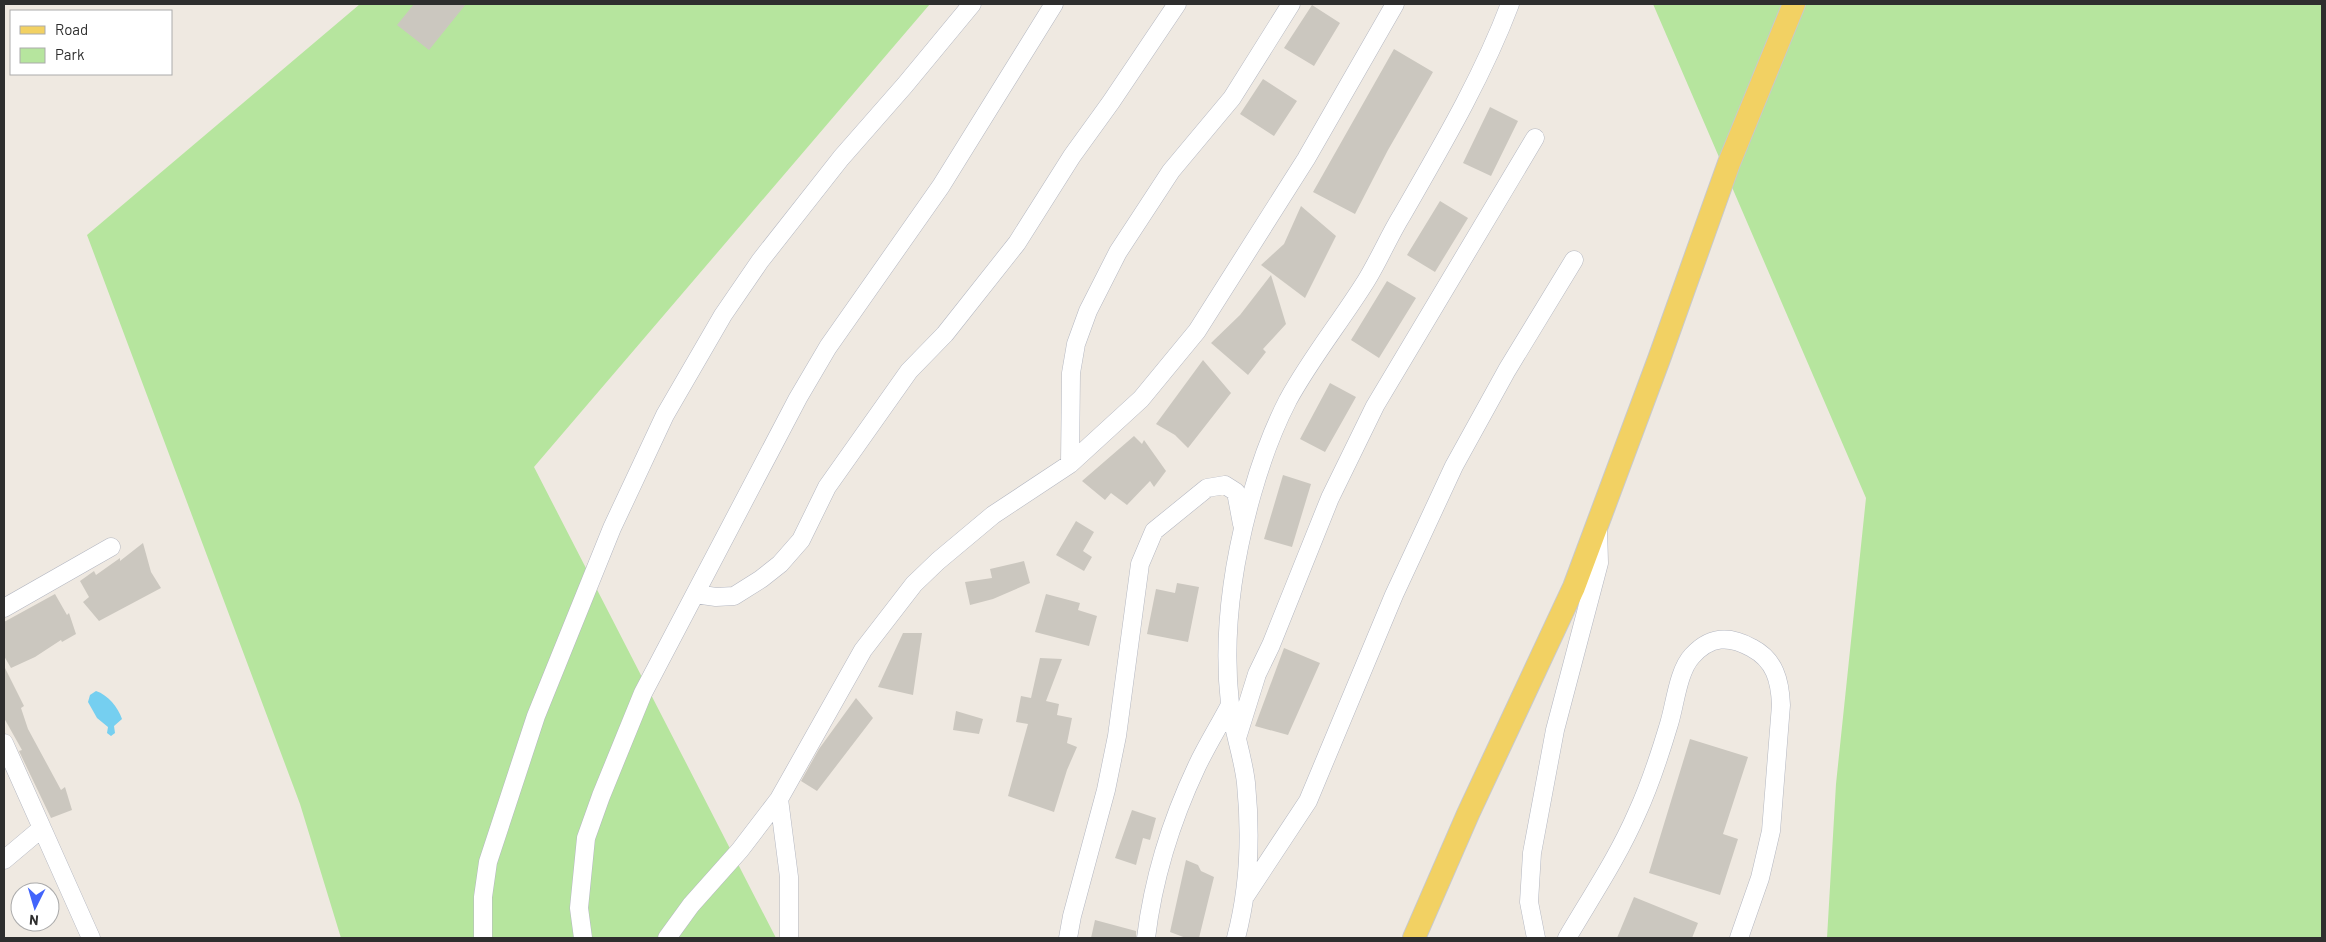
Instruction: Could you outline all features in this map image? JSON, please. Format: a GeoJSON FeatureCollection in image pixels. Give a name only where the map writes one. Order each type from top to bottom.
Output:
{"type":"FeatureCollection","features":[{"type":"Feature","properties":{"kind":"main road"},"geometry":{"type":"LineString","coordinates":[[1414,938],[1468,814],[1574,587],[1669,332],[1729,163],[1794,4]]}},
{"type":"Feature","properties":{"kind":"street"},"geometry":{"type":"LineString","coordinates":[[483,938],[483,897],[488,862],[536,716],[612,528],[665,415],[723,315],[760,261],[841,158],[972,4]]}},
{"type":"Feature","properties":{"kind":"street"},"geometry":{"type":"LineString","coordinates":[[582,938],[579,908],[586,838],[643,694],[798,398],[828,347],[941,186],[1054,4]]}},
{"type":"Feature","properties":{"kind":"street"},"geometry":{"type":"LineString","coordinates":[[695,594],[716,597],[734,596],[780,564],[801,540],[827,487],[909,372],[945,334],[1017,243],[1072,156],[1177,4]]}},
{"type":"Feature","properties":{"kind":"street"},"geometry":{"type":"LineString","coordinates":[[1070,464],[1071,373],[1076,344],[1088,311],[1118,252],[1171,171],[1232,98],[1290,4]]}},
{"type":"Feature","properties":{"kind":"street"},"geometry":{"type":"LineString","coordinates":[[667,938],[691,905],[740,850],[779,799],[863,650],[914,584],[938,561],[993,515],[1070,464],[1141,399],[1197,331],[1306,159],[1395,4]]}},
{"type":"Feature","properties":{"kind":"street"},"geometry":{"type":"LineString","coordinates":[[1236,938],[1245,897],[1247,850],[1246,782],[1230,705],[1227,644],[1231,592],[1252,493],[1270,441],[1288,400],[1366,281],[1400,218],[1442,147],[1510,4]]}},
{"type":"Feature","properties":{"kind":"street"},"geometry":{"type":"LineString","coordinates":[[1237,739],[1257,674],[1272,645],[1330,498],[1375,406],[1535,138]]}},
{"type":"Feature","properties":{"kind":"street"},"geometry":{"type":"LineString","coordinates":[[1245,897],[1308,801],[1394,595],[1454,466],[1507,370],[1574,260]]}},
{"type":"Feature","properties":{"kind":"street"},"geometry":{"type":"LineString","coordinates":[[1068,938],[1072,916],[1106,790],[1117,736],[1140,564],[1154,531],[1207,488],[1225,485],[1236,492],[1243,531]]}},
{"type":"Feature","properties":{"kind":"street"},"geometry":{"type":"LineString","coordinates":[[1536,938],[1528,902],[1532,853],[1556,730],[1599,563],[1600,543],[1598,524]]}},
{"type":"Feature","properties":{"kind":"street"},"geometry":{"type":"LineString","coordinates":[[4,608],[111,546]]}},
{"type":"Feature","properties":{"kind":"street"},"geometry":{"type":"LineString","coordinates":[[1566,938],[1598,888],[1637,813],[1669,724],[1685,667],[1690,658],[1700,649],[1718,639],[1738,640],[1760,652],[1775,670],[1780,685],[1781,705],[1771,831],[1758,886],[1739,938]]}},
{"type":"Feature","properties":{"kind":"street"},"geometry":{"type":"LineString","coordinates":[[1146,938],[1162,861],[1178,814],[1197,766],[1230,705]]}},
{"type":"Feature","properties":{"kind":"street"},"geometry":{"type":"LineString","coordinates":[[4,743],[91,938]]}},
{"type":"Feature","properties":{"kind":"street"},"geometry":{"type":"LineString","coordinates":[[779,799],[790,877],[790,938]]}},
{"type":"Feature","properties":{"kind":"street"},"geometry":{"type":"LineString","coordinates":[[4,860],[42,828]]}},
{"type":"Feature","properties":{"kind":"green space"},"geometry":{"type":"Polygon","coordinates":[[[360,4],[930,4],[534,467],[776,938],[341,938],[300,804],[87,235],[360,4]]]}},
{"type":"Feature","properties":{"kind":"green space"},"geometry":{"type":"Polygon","coordinates":[[[1653,4],[2322,4],[2322,938],[1827,938],[1836,784],[1866,498],[1653,4]]]}},
{"type":"Feature","properties":{"kind":"water"},"geometry":{"type":"Polygon","coordinates":[[[96,691],[105,695],[112,702],[122,719],[114,726],[115,733],[111,736],[107,733],[108,727],[97,718],[88,702],[90,695],[96,691]]]}},
{"type":"Feature","properties":{"kind":"building"},"geometry":{"type":"Polygon","coordinates":[[[414,4],[466,4],[429,50],[397,25],[414,4]]]}},
{"type":"Feature","properties":{"kind":"building"},"geometry":{"type":"Polygon","coordinates":[[[1312,5],[1340,23],[1314,66],[1284,48],[1312,5]]]}},
{"type":"Feature","properties":{"kind":"building"},"geometry":{"type":"Polygon","coordinates":[[[1394,49],[1433,72],[1388,150],[1355,214],[1313,192],[1394,49]]]}},
{"type":"Feature","properties":{"kind":"building"},"geometry":{"type":"Polygon","coordinates":[[[1263,79],[1297,101],[1274,136],[1240,114],[1263,79]]]}},
{"type":"Feature","properties":{"kind":"building"},"geometry":{"type":"Polygon","coordinates":[[[1490,107],[1518,121],[1491,176],[1463,163],[1490,107]]]}},
{"type":"Feature","properties":{"kind":"building"},"geometry":{"type":"Polygon","coordinates":[[[1440,201],[1468,218],[1435,272],[1407,255],[1440,201]]]}},
{"type":"Feature","properties":{"kind":"building"},"geometry":{"type":"Polygon","coordinates":[[[1301,206],[1336,236],[1305,298],[1261,265],[1284,244],[1301,206]]]}},
{"type":"Feature","properties":{"kind":"building"},"geometry":{"type":"Polygon","coordinates":[[[1271,275],[1286,324],[1263,349],[1266,352],[1248,375],[1211,343],[1240,315],[1271,275]]]}},
{"type":"Feature","properties":{"kind":"building"},"geometry":{"type":"Polygon","coordinates":[[[1387,281],[1416,298],[1379,358],[1351,340],[1387,281]]]}},
{"type":"Feature","properties":{"kind":"building"},"geometry":{"type":"Polygon","coordinates":[[[1203,360],[1231,393],[1188,448],[1175,435],[1156,424],[1203,360]]]}},
{"type":"Feature","properties":{"kind":"building"},"geometry":{"type":"Polygon","coordinates":[[[1330,383],[1356,397],[1325,452],[1300,439],[1330,383]]]}},
{"type":"Feature","properties":{"kind":"building"},"geometry":{"type":"Polygon","coordinates":[[[1134,436],[1142,444],[1144,440],[1166,471],[1154,487],[1150,481],[1127,505],[1111,493],[1105,500],[1082,481],[1134,436]]]}},
{"type":"Feature","properties":{"kind":"building"},"geometry":{"type":"Polygon","coordinates":[[[1283,475],[1311,484],[1292,547],[1264,539],[1283,475]]]}},
{"type":"Feature","properties":{"kind":"building"},"geometry":{"type":"Polygon","coordinates":[[[1076,521],[1094,532],[1083,551],[1092,557],[1084,571],[1056,555],[1076,521]]]}},
{"type":"Feature","properties":{"kind":"building"},"geometry":{"type":"Polygon","coordinates":[[[143,543],[151,572],[161,588],[99,621],[83,602],[89,597],[80,581],[94,571],[96,575],[120,558],[120,561],[143,543]]]}},
{"type":"Feature","properties":{"kind":"building"},"geometry":{"type":"Polygon","coordinates":[[[1024,561],[1030,583],[993,599],[970,605],[965,582],[992,578],[990,569],[1024,561]]]}},
{"type":"Feature","properties":{"kind":"building"},"geometry":{"type":"Polygon","coordinates":[[[1177,583],[1199,587],[1188,642],[1147,634],[1156,589],[1175,593],[1177,583]]]}},
{"type":"Feature","properties":{"kind":"building"},"geometry":{"type":"Polygon","coordinates":[[[55,594],[67,615],[69,613],[76,634],[62,642],[61,640],[35,657],[11,668],[4,656],[4,622],[55,594]]]}},
{"type":"Feature","properties":{"kind":"building"},"geometry":{"type":"Polygon","coordinates":[[[1046,594],[1080,603],[1078,610],[1097,616],[1089,646],[1035,632],[1046,594]]]}},
{"type":"Feature","properties":{"kind":"building"},"geometry":{"type":"Polygon","coordinates":[[[903,633],[922,633],[913,695],[878,687],[903,633]]]}},
{"type":"Feature","properties":{"kind":"building"},"geometry":{"type":"Polygon","coordinates":[[[1284,648],[1320,663],[1288,735],[1255,726],[1284,648]]]}},
{"type":"Feature","properties":{"kind":"building"},"geometry":{"type":"Polygon","coordinates":[[[1040,658],[1062,659],[1046,701],[1059,704],[1057,715],[1072,718],[1067,743],[1077,747],[1067,770],[1054,812],[1008,796],[1028,724],[1016,722],[1021,696],[1031,698],[1040,658]]]}},
{"type":"Feature","properties":{"kind":"building"},"geometry":{"type":"Polygon","coordinates":[[[4,666],[24,706],[21,708],[28,729],[61,790],[65,787],[72,810],[51,818],[19,751],[22,750],[4,718],[4,666]]]}},
{"type":"Feature","properties":{"kind":"building"},"geometry":{"type":"Polygon","coordinates":[[[856,698],[873,718],[817,791],[801,781],[819,749],[856,698]]]}},
{"type":"Feature","properties":{"kind":"building"},"geometry":{"type":"Polygon","coordinates":[[[956,711],[983,719],[979,734],[953,730],[956,711]]]}},
{"type":"Feature","properties":{"kind":"building"},"geometry":{"type":"Polygon","coordinates":[[[1690,739],[1748,757],[1723,834],[1738,839],[1720,895],[1649,873],[1690,739]]]}},
{"type":"Feature","properties":{"kind":"building"},"geometry":{"type":"Polygon","coordinates":[[[1132,810],[1156,818],[1150,840],[1143,838],[1136,865],[1115,858],[1132,810]]]}},
{"type":"Feature","properties":{"kind":"building"},"geometry":{"type":"Polygon","coordinates":[[[1186,860],[1198,865],[1201,871],[1214,877],[1199,938],[1186,938],[1170,932],[1186,860]]]}},
{"type":"Feature","properties":{"kind":"building"},"geometry":{"type":"Polygon","coordinates":[[[1634,897],[1698,923],[1692,938],[1617,938],[1634,897]]]}},
{"type":"Feature","properties":{"kind":"building"},"geometry":{"type":"Polygon","coordinates":[[[1095,920],[1136,931],[1136,938],[1091,938],[1095,920]]]}}]}
